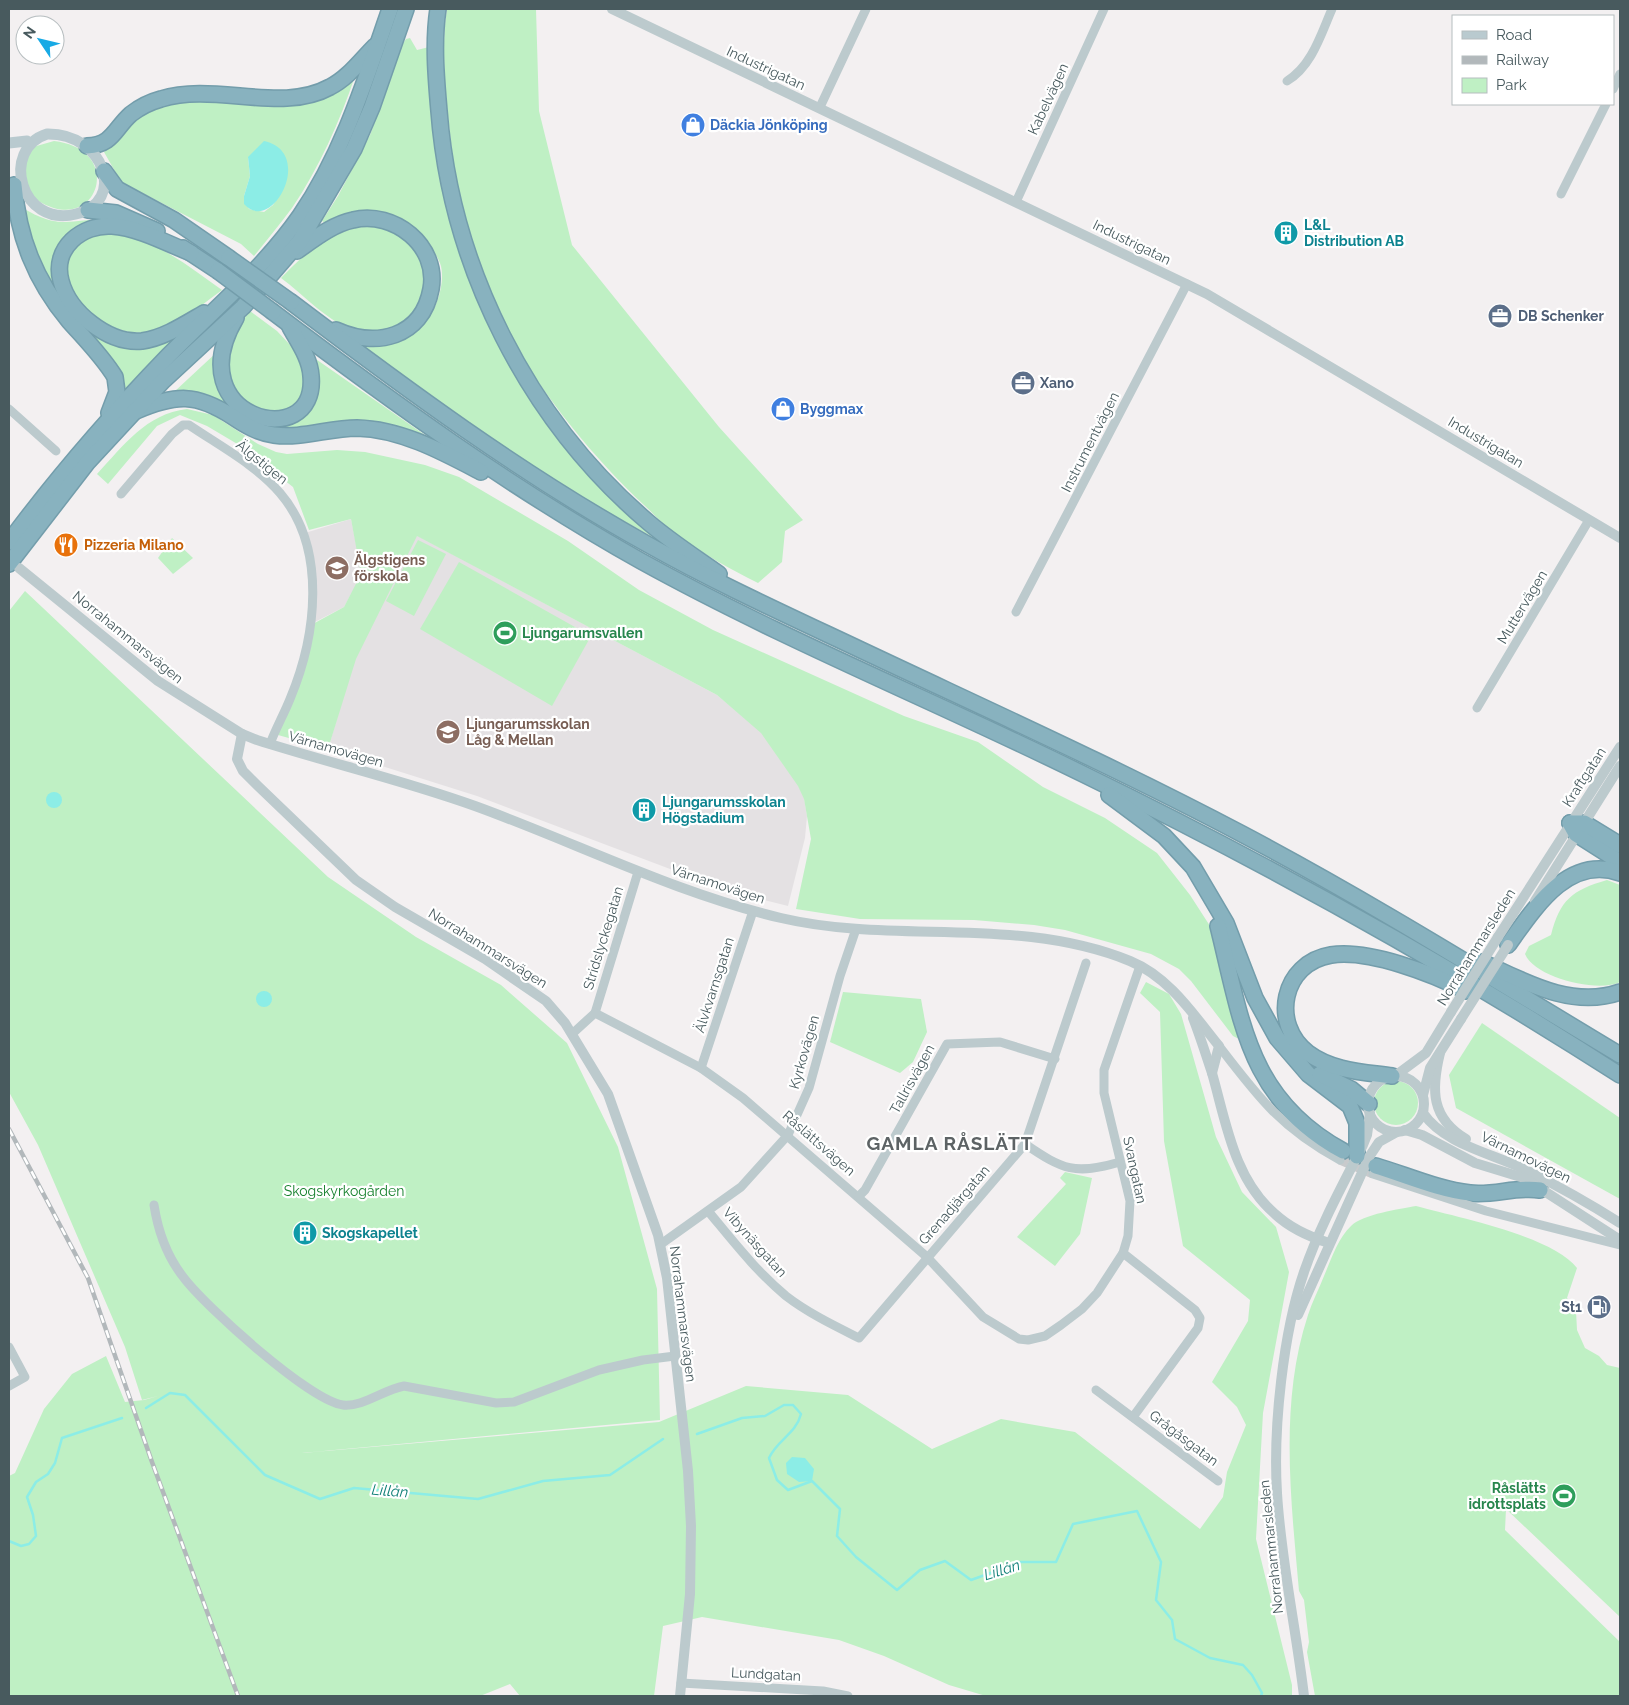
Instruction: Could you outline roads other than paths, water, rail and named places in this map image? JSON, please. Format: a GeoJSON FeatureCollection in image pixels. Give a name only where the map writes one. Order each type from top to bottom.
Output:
{"type":"FeatureCollection","features":[{"type":"Feature","properties":{"kind":"highway"},"geometry":{"type":"LineString","coordinates":[[9,542],[104,423],[186,338],[227,299],[278,244],[300,216],[325,174],[354,111],[390,9]]}},
{"type":"Feature","properties":{"kind":"highway"},"geometry":{"type":"LineString","coordinates":[[14,566],[58,498],[133,412],[180,364],[243,307],[284,262],[318,213],[354,149],[372,107],[406,9]]}},
{"type":"Feature","properties":{"kind":"highway"},"geometry":{"type":"LineString","coordinates":[[438,9],[436,68],[441,140],[455,211],[478,284],[504,340],[532,388],[560,428],[602,477],[648,522],[686,551],[763,604]]}},
{"type":"Feature","properties":{"kind":"highway"},"geometry":{"type":"LineString","coordinates":[[88,146],[104,144],[140,107],[164,98],[197,93],[276,97],[298,97],[312,94],[329,88],[341,80],[378,44]]}},
{"type":"Feature","properties":{"kind":"highway"},"geometry":{"type":"LineString","coordinates":[[104,171],[110,182],[118,189],[174,220],[229,258],[291,302],[401,386],[516,466],[642,542],[763,604],[1100,762],[1242,834],[1398,921],[1620,1055]]}},
{"type":"Feature","properties":{"kind":"highway"},"geometry":{"type":"LineString","coordinates":[[11,178],[19,227],[28,255],[42,285],[115,377],[118,384],[116,398],[104,423]]}},
{"type":"Feature","properties":{"kind":"highway"},"geometry":{"type":"LineString","coordinates":[[88,210],[116,213],[129,217],[191,253],[437,433],[507,480],[572,520],[699,592],[1055,760],[1232,849],[1391,935],[1620,1075]]}},
{"type":"Feature","properties":{"kind":"highway"},"geometry":{"type":"LineString","coordinates":[[284,262],[323,233],[354,220],[369,218],[386,220],[400,226],[421,246],[431,273],[431,288],[427,304],[411,327],[386,339],[372,340],[356,338],[315,321]]}},
{"type":"Feature","properties":{"kind":"highway"},"geometry":{"type":"LineString","coordinates":[[191,253],[125,228],[96,227],[84,230],[68,244],[62,256],[61,281],[74,305],[91,322],[106,333],[121,339],[141,341],[158,337],[175,330],[227,299]]}},
{"type":"Feature","properties":{"kind":"highway"},"geometry":{"type":"LineString","coordinates":[[243,307],[222,350],[223,378],[227,389],[242,408],[261,419],[272,420],[293,414],[307,399],[311,376],[308,364],[288,323]]}},
{"type":"Feature","properties":{"kind":"highway"},"geometry":{"type":"LineString","coordinates":[[133,412],[168,400],[186,398],[203,400],[248,426],[273,435],[287,436],[357,428],[382,431],[439,451],[572,520]]}},
{"type":"Feature","properties":{"kind":"highway"},"geometry":{"type":"LineString","coordinates":[[1055,760],[1114,798],[1164,836],[1193,868],[1212,898],[1226,923],[1255,998],[1268,1023],[1296,1062],[1308,1074],[1350,1106],[1356,1123],[1347,1156],[1303,1125],[1270,1088],[1258,1068],[1242,1023],[1212,898]]}},
{"type":"Feature","properties":{"kind":"highway"},"geometry":{"type":"LineString","coordinates":[[1577,827],[1620,845]]}},
{"type":"Feature","properties":{"kind":"highway"},"geometry":{"type":"LineString","coordinates":[[1577,827],[1620,862]]}},
{"type":"Feature","properties":{"kind":"highway"},"geometry":{"type":"LineString","coordinates":[[1503,941],[1545,896],[1563,881],[1577,873],[1591,869],[1606,869],[1620,873]]}},
{"type":"Feature","properties":{"kind":"highway"},"geometry":{"type":"LineString","coordinates":[[1398,921],[1510,974],[1553,992],[1586,998],[1607,997],[1620,992]]}},
{"type":"Feature","properties":{"kind":"highway"},"geometry":{"type":"LineString","coordinates":[[1393,1076],[1330,1065],[1308,1053],[1298,1044],[1286,1022],[1285,1000],[1289,986],[1305,967],[1331,955],[1348,954],[1410,968],[1450,982],[1561,1038]]}},
{"type":"Feature","properties":{"kind":"highway"},"geometry":{"type":"LineString","coordinates":[[1296,1062],[1351,1089],[1369,1108]]}},
{"type":"Feature","properties":{"kind":"highway"},"geometry":{"type":"LineString","coordinates":[[1375,1170],[1470,1193],[1493,1194],[1521,1188],[1540,1190]]}},
{"type":"Feature","properties":{"kind":"main road"},"geometry":{"type":"LineString","coordinates":[[9,143],[27,141],[37,136],[58,134],[69,136],[88,146],[104,171],[103,189],[88,210],[64,216],[40,210],[20,195],[11,178],[15,156],[27,141]]}},
{"type":"Feature","properties":{"kind":"street","name":"Industrigatan"},"geometry":{"type":"LineString","coordinates":[[612,9],[1187,284],[1620,538]]}},
{"type":"Feature","properties":{"kind":"street"},"geometry":{"type":"LineString","coordinates":[[820,107],[866,9]]}},
{"type":"Feature","properties":{"kind":"street","name":"Kabelvägen"},"geometry":{"type":"LineString","coordinates":[[1016,202],[1104,9]]}},
{"type":"Feature","properties":{"kind":"street"},"geometry":{"type":"LineString","coordinates":[[1287,81],[1297,75],[1306,64],[1332,9]]}},
{"type":"Feature","properties":{"kind":"street"},"geometry":{"type":"LineString","coordinates":[[1614,87],[1620,74]]}},
{"type":"Feature","properties":{"kind":"street"},"geometry":{"type":"LineString","coordinates":[[1561,194],[1606,105]]}},
{"type":"Feature","properties":{"kind":"street","name":"Instrumentvägen"},"geometry":{"type":"LineString","coordinates":[[1016,612],[1187,284]]}},
{"type":"Feature","properties":{"kind":"street"},"geometry":{"type":"LineString","coordinates":[[9,410],[56,451]]}},
{"type":"Feature","properties":{"kind":"street","name":"Älgstigen"},"geometry":{"type":"LineString","coordinates":[[121,494],[172,434],[183,425],[189,425],[266,479],[281,494],[295,515],[303,533],[310,562],[313,589],[311,617],[306,652],[291,698],[270,744]]}},
{"type":"Feature","properties":{"kind":"street","name":"Muttervägen"},"geometry":{"type":"LineString","coordinates":[[1478,708],[1589,520]]}},
{"type":"Feature","properties":{"kind":"street","name":"Norrahammarsvägen"},"geometry":{"type":"LineString","coordinates":[[14,566],[158,681],[242,734],[237,759],[243,771],[336,862],[382,898],[531,989],[556,1011],[608,1094],[661,1244],[675,1356],[688,1471],[690,1526],[690,1594],[680,1696]]}},
{"type":"Feature","properties":{"kind":"street","name":"Värnamovägen"},"geometry":{"type":"LineString","coordinates":[[242,734],[270,744],[414,785],[473,805],[638,872],[753,911],[786,919],[856,929],[953,931],[1062,941],[1101,950],[1140,966],[1168,986],[1189,1008],[1218,1046],[1212,1073]]}},
{"type":"Feature","properties":{"kind":"street","name":"Kraftgatan"},"geometry":{"type":"LineString","coordinates":[[1577,827],[1620,747]]}},
{"type":"Feature","properties":{"kind":"street","name":"Kraftgatan"},"geometry":{"type":"LineString","coordinates":[[1577,827],[1620,766]]}},
{"type":"Feature","properties":{"kind":"street","name":"Norrahammarsleden"},"geometry":{"type":"LineString","coordinates":[[1393,1076],[1426,1052],[1451,1012],[1503,941],[1577,827]]}},
{"type":"Feature","properties":{"kind":"street","name":"Stridslyckegatan"},"geometry":{"type":"LineString","coordinates":[[595,1013],[638,872]]}},
{"type":"Feature","properties":{"kind":"street","name":"Älvkvarnsgatan"},"geometry":{"type":"LineString","coordinates":[[701,1068],[753,911]]}},
{"type":"Feature","properties":{"kind":"street","name":"Kyrkovägen"},"geometry":{"type":"LineString","coordinates":[[661,1244],[741,1186],[788,1135],[809,1088],[840,976],[856,929]]}},
{"type":"Feature","properties":{"kind":"street","name":"Norrahammarsleden"},"geometry":{"type":"LineString","coordinates":[[1423,1095],[1430,1068],[1461,1019],[1503,941]]}},
{"type":"Feature","properties":{"kind":"street","name":"Grenadjärgatan"},"geometry":{"type":"LineString","coordinates":[[859,1338],[1026,1144],[1086,963]]}},
{"type":"Feature","properties":{"kind":"street","name":"Svangatan"},"geometry":{"type":"LineString","coordinates":[[1028,1340],[1045,1336],[1082,1309],[1097,1293],[1123,1253],[1128,1236],[1130,1201],[1104,1093],[1103,1079],[1104,1070],[1140,966]]}},
{"type":"Feature","properties":{"kind":"street","name":"Värnamovägen"},"geometry":{"type":"LineString","coordinates":[[1189,1008],[1212,1073],[1226,1128],[1236,1156],[1250,1184],[1277,1217],[1316,1239],[1329,1243]]}},
{"type":"Feature","properties":{"kind":"street"},"geometry":{"type":"LineString","coordinates":[[572,1034],[595,1013]]}},
{"type":"Feature","properties":{"kind":"street","name":"Råslättsvägen"},"geometry":{"type":"LineString","coordinates":[[595,1013],[701,1068],[743,1098],[859,1196],[927,1257],[983,1317],[1012,1335],[1028,1340]]}},
{"type":"Feature","properties":{"kind":"street","name":"Tallrisvägen"},"geometry":{"type":"LineString","coordinates":[[859,1196],[865,1190],[947,1044],[1000,1042],[1055,1059]]}},
{"type":"Feature","properties":{"kind":"street"},"geometry":{"type":"LineString","coordinates":[[1218,1046],[1275,1115],[1297,1134],[1347,1156]]}},
{"type":"Feature","properties":{"kind":"street"},"geometry":{"type":"LineString","coordinates":[[1440,1054],[1434,1090],[1438,1110],[1446,1123],[1459,1135],[1489,1154]]}},
{"type":"Feature","properties":{"kind":"street"},"geometry":{"type":"LineString","coordinates":[[1393,1076],[1412,1080],[1423,1095],[1423,1112],[1419,1120],[1401,1131],[1380,1126],[1369,1108],[1373,1089],[1384,1078],[1393,1076]]}},
{"type":"Feature","properties":{"kind":"street","name":"Norrahammarsleden"},"geometry":{"type":"LineString","coordinates":[[1304,1696],[1290,1602],[1277,1492],[1281,1394],[1289,1334],[1303,1273],[1347,1156],[1367,1134],[1369,1108]]}},
{"type":"Feature","properties":{"kind":"street","name":"Värnamovägen"},"geometry":{"type":"LineString","coordinates":[[1423,1112],[1431,1124],[1445,1135],[1543,1179],[1620,1223]]}},
{"type":"Feature","properties":{"kind":"street","name":"Värnamovägen"},"geometry":{"type":"LineString","coordinates":[[1401,1131],[1422,1135],[1475,1163],[1524,1178],[1620,1240]]}},
{"type":"Feature","properties":{"kind":"street","name":"Norrahammarsleden"},"geometry":{"type":"LineString","coordinates":[[1289,1334],[1369,1157],[1379,1142],[1401,1131]]}},
{"type":"Feature","properties":{"kind":"street"},"geometry":{"type":"LineString","coordinates":[[1026,1144],[1058,1164],[1069,1168],[1093,1169],[1120,1162]]}},
{"type":"Feature","properties":{"kind":"street"},"geometry":{"type":"LineString","coordinates":[[1375,1170],[1486,1211],[1620,1245]]}},
{"type":"Feature","properties":{"kind":"street"},"geometry":{"type":"LineString","coordinates":[[154,1205],[157,1222],[172,1257],[184,1278],[195,1291],[228,1325],[304,1386],[327,1400],[343,1405],[357,1404],[393,1388],[404,1386],[496,1403],[514,1402],[598,1370],[642,1360],[675,1356]]}},
{"type":"Feature","properties":{"kind":"street","name":"Vibynäsgatan"},"geometry":{"type":"LineString","coordinates":[[708,1211],[756,1268],[787,1296],[822,1319],[859,1338]]}},
{"type":"Feature","properties":{"kind":"street"},"geometry":{"type":"LineString","coordinates":[[1123,1253],[1195,1310],[1200,1318],[1198,1328],[1133,1417]]}},
{"type":"Feature","properties":{"kind":"street"},"geometry":{"type":"LineString","coordinates":[[9,1347],[25,1377],[9,1386]]}},
{"type":"Feature","properties":{"kind":"street","name":"Grågåsgatan"},"geometry":{"type":"LineString","coordinates":[[1096,1390],[1218,1481]]}},
{"type":"Feature","properties":{"kind":"street","name":"Lundgatan"},"geometry":{"type":"LineString","coordinates":[[681,1682],[848,1696]]}},
{"type":"Feature","properties":{"kind":"water"},"geometry":{"type":"Polygon","coordinates":[[[264,141],[279,148],[287,160],[288,174],[284,189],[276,201],[266,209],[255,211],[244,204],[244,196],[250,176],[248,157],[264,141]]]}},
{"type":"Feature","properties":{"kind":"water"},"geometry":{"type":"Polygon","coordinates":[[[51,792],[57,792],[62,797],[60,806],[51,808],[46,803],[46,797],[51,792]]]}},
{"type":"Feature","properties":{"kind":"water"},"geometry":{"type":"Polygon","coordinates":[[[261,991],[267,991],[272,996],[270,1005],[261,1007],[256,1002],[256,996],[261,991]]]}},
{"type":"Feature","properties":{"kind":"water"},"geometry":{"type":"Polygon","coordinates":[[[792,1457],[805,1458],[814,1469],[812,1481],[799,1482],[787,1474],[786,1463],[792,1457]]]}},
{"type":"Feature","properties":{"kind":"waterway","name":"Lillån"},"geometry":{"type":"LineString","coordinates":[[146,1408],[170,1393],[185,1395],[265,1475],[320,1499],[354,1488],[478,1499],[543,1481],[610,1475],[663,1439]]}},
{"type":"Feature","properties":{"kind":"waterway","name":"Lillån"},"geometry":{"type":"LineString","coordinates":[[697,1434],[742,1418],[765,1416],[784,1405],[793,1405],[801,1414],[799,1421],[769,1458],[777,1480],[788,1490],[812,1481],[840,1509],[837,1536],[856,1557],[897,1590],[920,1570],[945,1561],[971,1580],[1021,1562],[1056,1562],[1073,1524],[1137,1511],[1161,1562],[1156,1600],[1172,1620],[1175,1639],[1210,1658],[1243,1665],[1252,1675],[1262,1693],[1261,1696]]}},
{"type":"Feature","properties":{"kind":"waterway","name":"Lillån"},"geometry":{"type":"LineString","coordinates":[[9,1541],[21,1546],[29,1544],[36,1536],[33,1515],[27,1497],[36,1482],[48,1474],[55,1463],[62,1438],[122,1418]]}},
{"type":"Feature","properties":{"kind":"tunnel"},"geometry":{"type":"LineString","coordinates":[[1340,1160],[1373,1174]]}},
{"type":"Feature","properties":{"kind":"railway"},"geometry":{"type":"LineString","coordinates":[[9,1129],[88,1278],[152,1462],[238,1696]]}},
{"type":"Feature","properties":{"kind":"place","name":"Däckia Jönköping"},"geometry":{"type":"Point","coordinates":[693,125]}},
{"type":"Feature","properties":{"kind":"place","name":"L&L Distribution AB"},"geometry":{"type":"Point","coordinates":[1286,233]}},
{"type":"Feature","properties":{"kind":"place","name":"DB Schenker"},"geometry":{"type":"Point","coordinates":[1500,316]}},
{"type":"Feature","properties":{"kind":"place","name":"Xano"},"geometry":{"type":"Point","coordinates":[1023,383]}},
{"type":"Feature","properties":{"kind":"place","name":"Byggmax"},"geometry":{"type":"Point","coordinates":[783,409]}},
{"type":"Feature","properties":{"kind":"place","name":"Pizzeria Milano"},"geometry":{"type":"Point","coordinates":[66,545]}},
{"type":"Feature","properties":{"kind":"place","name":"Älgstigens förskola"},"geometry":{"type":"Point","coordinates":[337,568]}},
{"type":"Feature","properties":{"kind":"place","name":"Ljungarumsvallen"},"geometry":{"type":"Point","coordinates":[505,633]}},
{"type":"Feature","properties":{"kind":"place","name":"Ljungarumsskolan Låg & Mellan"},"geometry":{"type":"Point","coordinates":[448,732]}},
{"type":"Feature","properties":{"kind":"place","name":"Ljungarumsskolan Högstadium"},"geometry":{"type":"Point","coordinates":[644,810]}},
{"type":"Feature","properties":{"kind":"place","name":"Skogskapellet"},"geometry":{"type":"Point","coordinates":[305,1233]}},
{"type":"Feature","properties":{"kind":"place","name":"St1"},"geometry":{"type":"Point","coordinates":[1599,1307]}},
{"type":"Feature","properties":{"kind":"place","name":"Råslätts idrottsplats"},"geometry":{"type":"Point","coordinates":[1564,1496]}},
{"type":"Feature","properties":{"kind":"district","name":"GAMLA RÅSLÄTT"},"geometry":{"type":"Point","coordinates":[950,1143]}},
{"type":"Feature","properties":{"kind":"park label","name":"Skogskyrkogården"},"geometry":{"type":"Point","coordinates":[344,1191]}}]}
